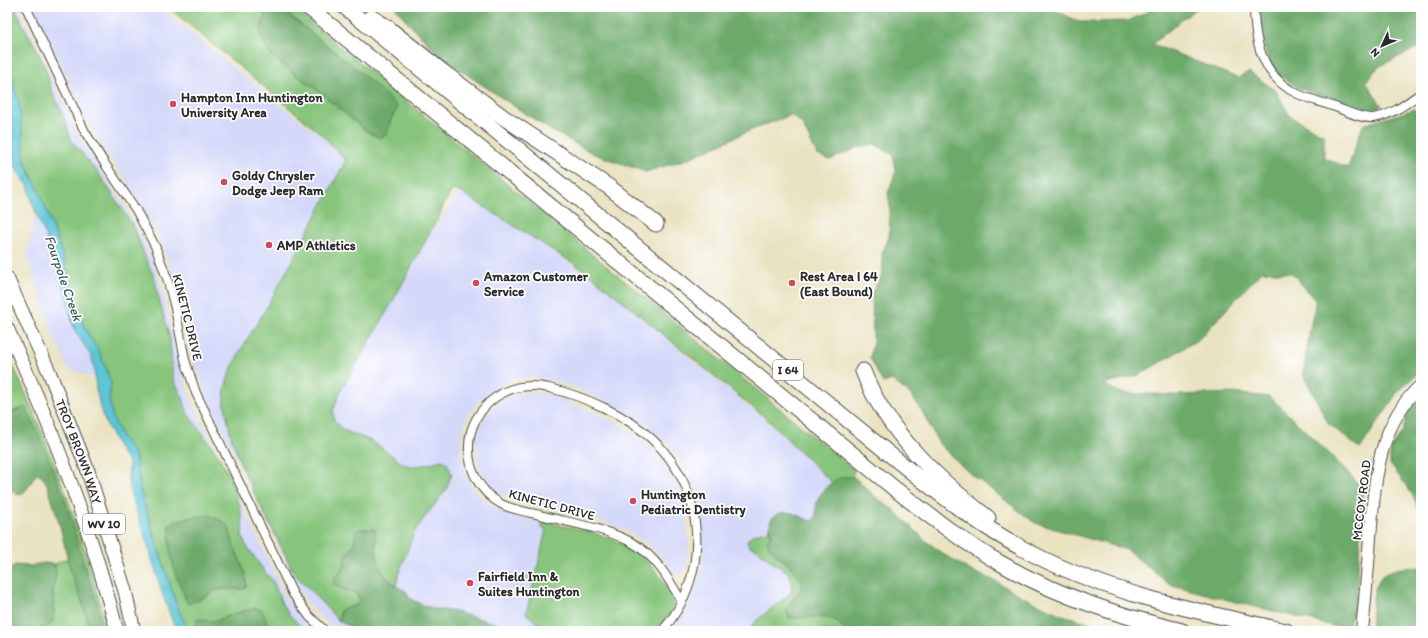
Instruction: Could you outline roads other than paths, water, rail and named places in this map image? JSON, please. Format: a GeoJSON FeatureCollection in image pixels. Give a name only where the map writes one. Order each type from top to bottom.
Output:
{"type":"FeatureCollection","features":[{"type":"Feature","properties":{"kind":"highway","name":"I 64"},"geometry":{"type":"LineString","coordinates":[[308,7],[894,489],[943,526],[1002,564],[1036,583],[1077,600],[1119,614],[1182,631]]}},
{"type":"Feature","properties":{"kind":"highway","name":"I 64"},"geometry":{"type":"LineString","coordinates":[[345,7],[964,513],[998,535],[1034,555],[1086,578],[1147,598],[1286,631]]}},
{"type":"Feature","properties":{"kind":"highway"},"geometry":{"type":"LineString","coordinates":[[354,7],[388,28],[443,72],[503,116],[609,187],[656,224]]}},
{"type":"Feature","properties":{"kind":"highway"},"geometry":{"type":"LineString","coordinates":[[863,371],[877,401],[890,421],[920,457],[940,478],[1034,555]]}},
{"type":"Feature","properties":{"kind":"main road","name":"TROY BROWN WAY"},"geometry":{"type":"LineString","coordinates":[[7,278],[50,374],[88,471],[125,591],[134,631]]}},
{"type":"Feature","properties":{"kind":"main road","name":"TROY BROWN WAY"},"geometry":{"type":"LineString","coordinates":[[7,328],[31,380],[71,480],[95,553],[117,631]]}},
{"type":"Feature","properties":{"kind":"street","name":"KINETIC DRIVE"},"geometry":{"type":"LineString","coordinates":[[26,7],[85,132],[136,210],[154,246],[171,294],[190,377],[215,432],[293,594],[308,616],[325,631]]}},
{"type":"Feature","properties":{"kind":"street"},"geometry":{"type":"LineString","coordinates":[[1254,7],[1257,39],[1266,65],[1278,82],[1297,93],[1355,114],[1372,118],[1392,112],[1421,93]]}},
{"type":"Feature","properties":{"kind":"street","name":"MCCOY ROAD"},"geometry":{"type":"LineString","coordinates":[[1362,631],[1375,487],[1381,452],[1388,431],[1397,414],[1407,399],[1421,385]]}},
{"type":"Feature","properties":{"kind":"street","name":"KINETIC DRIVE"},"geometry":{"type":"LineString","coordinates":[[662,631],[677,612],[682,602],[689,586],[694,566],[697,538],[696,524],[685,485],[679,472],[663,450],[652,439],[625,419],[556,390],[532,386],[520,387],[510,390],[491,401],[482,410],[476,420],[471,431],[469,442],[469,453],[474,473],[485,492],[493,499],[513,509],[606,531],[633,543],[644,551],[662,570],[682,602]]}},
{"type":"Feature","properties":{"kind":"water","name":"Fourpole Creek"},"geometry":{"type":"Polygon","coordinates":[[[7,65],[19,102],[25,162],[40,193],[58,241],[74,292],[76,307],[106,368],[111,383],[109,401],[113,418],[121,436],[135,454],[141,492],[149,519],[177,606],[188,631],[176,631],[162,593],[131,495],[128,481],[129,463],[122,454],[101,411],[91,356],[74,329],[59,269],[33,205],[28,185],[18,172],[13,159],[10,140],[9,113],[7,108],[7,65]]]}},
{"type":"Feature","properties":{"kind":"place","name":"Hampton Inn Huntington University Area"},"geometry":{"type":"Point","coordinates":[173,104]}},
{"type":"Feature","properties":{"kind":"place","name":"Goldy Chrysler Dodge Jeep Ram"},"geometry":{"type":"Point","coordinates":[224,182]}},
{"type":"Feature","properties":{"kind":"place","name":"AMP Athletics"},"geometry":{"type":"Point","coordinates":[269,245]}},
{"type":"Feature","properties":{"kind":"place","name":"Amazon Customer Service"},"geometry":{"type":"Point","coordinates":[476,283]}},
{"type":"Feature","properties":{"kind":"place","name":"Rest Area I 64 (East Bound)"},"geometry":{"type":"Point","coordinates":[792,283]}},
{"type":"Feature","properties":{"kind":"place","name":"Huntington Pediatric Dentistry"},"geometry":{"type":"Point","coordinates":[633,501]}},
{"type":"Feature","properties":{"kind":"place","name":"Fairfield Inn & Suites Huntington"},"geometry":{"type":"Point","coordinates":[470,583]}}]}
